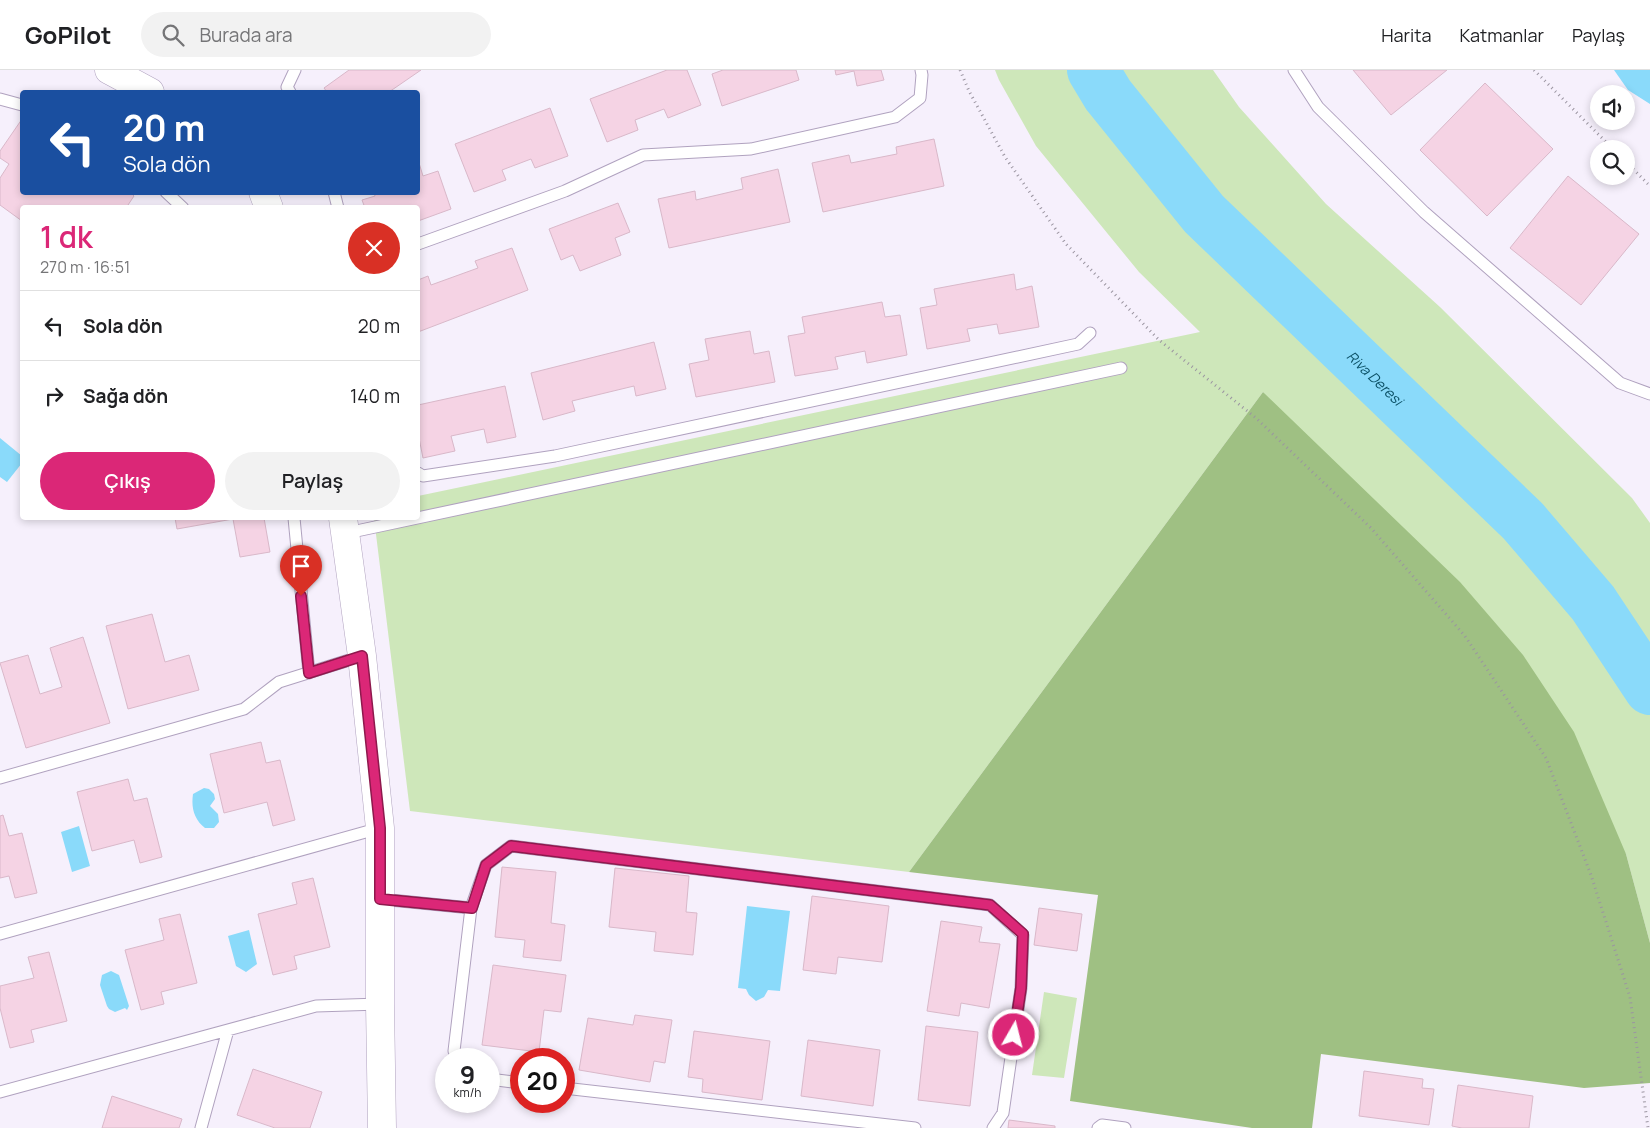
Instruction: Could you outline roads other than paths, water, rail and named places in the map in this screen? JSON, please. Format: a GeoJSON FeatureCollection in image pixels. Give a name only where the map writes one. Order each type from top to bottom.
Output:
{"type":"FeatureCollection","features":[{"type":"Feature","properties":{"kind":"street"},"geometry":{"type":"LineString","coordinates":[[109,70],[146,90]]}},
{"type":"Feature","properties":{"kind":"street"},"geometry":{"type":"LineString","coordinates":[[345,525],[362,656],[380,828],[382,1128]]}},
{"type":"Feature","properties":{"kind":"lane"},"geometry":{"type":"LineString","coordinates":[[289,90],[287,87],[295,70]]}},
{"type":"Feature","properties":{"kind":"lane"},"geometry":{"type":"LineString","coordinates":[[420,243],[565,191],[643,155],[751,149],[896,117],[920,98],[921,70]]}},
{"type":"Feature","properties":{"kind":"lane"},"geometry":{"type":"LineString","coordinates":[[1294,70],[1318,107],[1424,212],[1620,384],[1645,394],[1650,394]]}},
{"type":"Feature","properties":{"kind":"lane"},"geometry":{"type":"LineString","coordinates":[[0,99],[20,104]]}},
{"type":"Feature","properties":{"kind":"lane"},"geometry":{"type":"LineString","coordinates":[[169,195],[179,205]]}},
{"type":"Feature","properties":{"kind":"lane"},"geometry":{"type":"LineString","coordinates":[[420,474],[423,476],[564,454],[1078,344],[1090,333]]}},
{"type":"Feature","properties":{"kind":"lane"},"geometry":{"type":"LineString","coordinates":[[420,510],[1121,368]]}},
{"type":"Feature","properties":{"kind":"lane"},"geometry":{"type":"LineString","coordinates":[[294,520],[309,673]]}},
{"type":"Feature","properties":{"kind":"lane"},"geometry":{"type":"LineString","coordinates":[[345,525],[370,520]]}},
{"type":"Feature","properties":{"kind":"lane"},"geometry":{"type":"LineString","coordinates":[[0,778],[244,709],[279,682],[362,656]]}},
{"type":"Feature","properties":{"kind":"lane"},"geometry":{"type":"LineString","coordinates":[[0,934],[380,828]]}},
{"type":"Feature","properties":{"kind":"lane"},"geometry":{"type":"LineString","coordinates":[[454,1048],[472,908],[486,865],[511,846],[990,905],[1023,934],[1021,988],[1003,1113],[992,1128]]}},
{"type":"Feature","properties":{"kind":"lane"},"geometry":{"type":"LineString","coordinates":[[380,899],[472,908]]}},
{"type":"Feature","properties":{"kind":"lane"},"geometry":{"type":"LineString","coordinates":[[0,1092],[316,1006],[380,1004]]}},
{"type":"Feature","properties":{"kind":"lane"},"geometry":{"type":"LineString","coordinates":[[201,1128],[228,1030]]}},
{"type":"Feature","properties":{"kind":"lane"},"geometry":{"type":"LineString","coordinates":[[575,1089],[915,1128]]}},
{"type":"Feature","properties":{"kind":"lane"},"geometry":{"type":"LineString","coordinates":[[1098,1128],[1102,1125],[1125,1128]]}},
{"type":"Feature","properties":{"kind":"water"},"geometry":{"type":"Polygon","coordinates":[[[1614,70],[1650,70],[1650,104],[1635,94],[1635,85],[1624,85],[1614,70]]]}},
{"type":"Feature","properties":{"kind":"water"},"geometry":{"type":"Polygon","coordinates":[[[0,438],[20,454],[20,466],[7,482],[0,477],[0,438]]]}},
{"type":"Feature","properties":{"kind":"water"},"geometry":{"type":"Polygon","coordinates":[[[204,788],[209,789],[214,794],[215,799],[210,806],[218,814],[219,822],[214,828],[205,828],[201,825],[193,809],[193,794],[204,788]]]}},
{"type":"Feature","properties":{"kind":"water"},"geometry":{"type":"Polygon","coordinates":[[[79,826],[90,866],[72,872],[61,832],[79,826]]]}},
{"type":"Feature","properties":{"kind":"water"},"geometry":{"type":"Polygon","coordinates":[[[747,906],[790,911],[780,991],[768,990],[764,997],[756,1001],[749,995],[746,989],[738,988],[747,906]]]}},
{"type":"Feature","properties":{"kind":"water"},"geometry":{"type":"Polygon","coordinates":[[[249,930],[257,964],[246,972],[236,966],[228,936],[249,930]]]}},
{"type":"Feature","properties":{"kind":"water"},"geometry":{"type":"Polygon","coordinates":[[[111,971],[119,975],[129,1006],[127,1010],[125,1008],[115,1012],[107,1006],[100,985],[102,975],[111,971]]]}},
{"type":"Feature","properties":{"kind":"waterway","name":"Riva Deresi"},"geometry":{"type":"LineString","coordinates":[[1093,70],[1108,95],[1204,214],[1523,521],[1593,603],[1650,689]]}}]}
